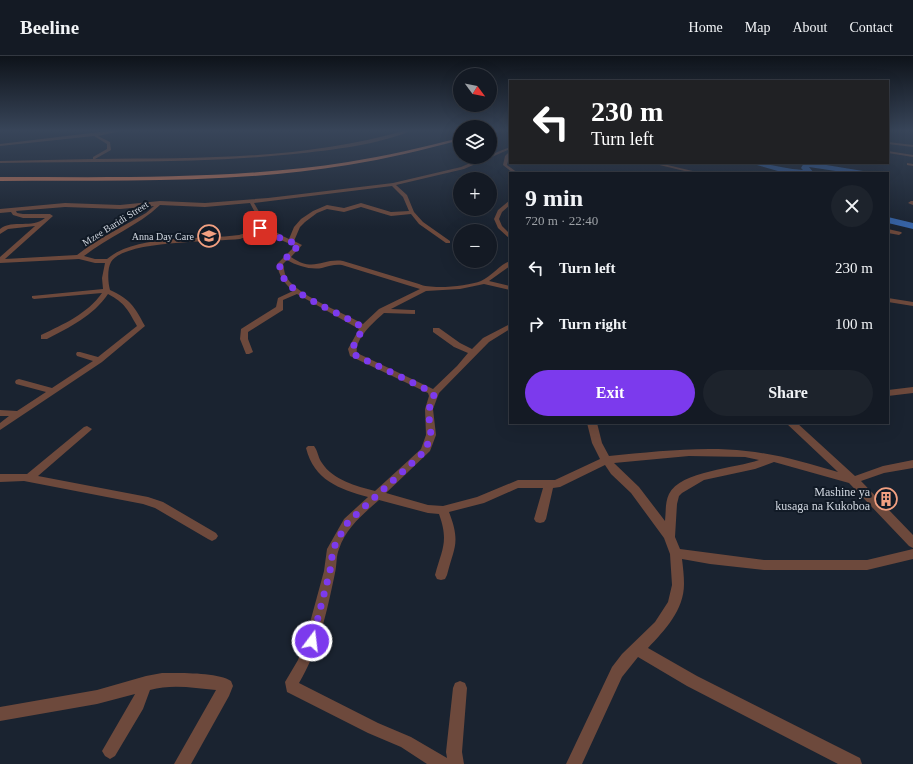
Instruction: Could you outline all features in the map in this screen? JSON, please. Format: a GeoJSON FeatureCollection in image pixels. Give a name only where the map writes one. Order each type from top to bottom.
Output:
{"type":"FeatureCollection","features":[{"type":"Feature","properties":{"kind":"highway"},"geometry":{"type":"LineString","coordinates":[[0,179],[197,177],[254,174],[348,163]]}},
{"type":"Feature","properties":{"kind":"highway"},"geometry":{"type":"LineString","coordinates":[[0,185],[164,183],[243,179],[296,175],[378,163]]}},
{"type":"Feature","properties":{"kind":"street"},"geometry":{"type":"LineString","coordinates":[[505,163],[505,165],[515,172]]}},
{"type":"Feature","properties":{"kind":"street"},"geometry":{"type":"LineString","coordinates":[[0,210],[60,205],[120,208],[160,203],[204,205],[251,201],[333,193],[393,184],[462,168],[472,164]]}},
{"type":"Feature","properties":{"kind":"street"},"geometry":{"type":"LineString","coordinates":[[658,164],[694,172]]}},
{"type":"Feature","properties":{"kind":"street"},"geometry":{"type":"LineString","coordinates":[[393,184],[405,196],[412,212],[422,223],[448,242]]}},
{"type":"Feature","properties":{"kind":"street"},"geometry":{"type":"LineString","coordinates":[[251,201],[264,225],[278,237],[299,245],[280,264],[280,272],[284,279],[314,302],[353,321],[363,328]]}},
{"type":"Feature","properties":{"kind":"street","name":"Mzee Baridi Street"},"geometry":{"type":"LineString","coordinates":[[80,257],[95,244],[148,214],[160,203]]}},
{"type":"Feature","properties":{"kind":"street"},"geometry":{"type":"LineString","coordinates":[[509,203],[497,213],[496,221],[500,230],[509,236]]}},
{"type":"Feature","properties":{"kind":"street"},"geometry":{"type":"LineString","coordinates":[[290,242],[303,221],[327,207],[344,210],[361,204],[391,214],[412,212]]}},
{"type":"Feature","properties":{"kind":"street"},"geometry":{"type":"LineString","coordinates":[[0,260],[50,216],[23,216],[15,214],[13,210]]}},
{"type":"Feature","properties":{"kind":"street"},"geometry":{"type":"LineString","coordinates":[[0,232],[6,227],[41,224]]}},
{"type":"Feature","properties":{"kind":"street"},"geometry":{"type":"LineString","coordinates":[[44,337],[88,313],[107,291],[105,277],[109,261],[118,253],[136,247],[159,243],[234,238],[244,236],[264,225]]}},
{"type":"Feature","properties":{"kind":"street"},"geometry":{"type":"LineString","coordinates":[[889,231],[899,233]]}},
{"type":"Feature","properties":{"kind":"street"},"geometry":{"type":"LineString","coordinates":[[0,260],[80,257],[95,261],[109,261]]}},
{"type":"Feature","properties":{"kind":"street"},"geometry":{"type":"LineString","coordinates":[[287,257],[296,262],[310,266],[321,266],[343,262],[414,283],[425,289]]}},
{"type":"Feature","properties":{"kind":"street"},"geometry":{"type":"LineString","coordinates":[[353,321],[368,318],[425,289],[460,287],[484,282],[509,264]]}},
{"type":"Feature","properties":{"kind":"street"},"geometry":{"type":"LineString","coordinates":[[484,282],[509,288]]}},
{"type":"Feature","properties":{"kind":"street"},"geometry":{"type":"LineString","coordinates":[[0,427],[99,360],[141,326],[130,306],[117,296],[107,291],[34,297]]}},
{"type":"Feature","properties":{"kind":"street"},"geometry":{"type":"LineString","coordinates":[[249,352],[244,340],[244,331],[249,326],[274,314],[280,308],[280,299],[299,291]]}},
{"type":"Feature","properties":{"kind":"street"},"geometry":{"type":"LineString","coordinates":[[889,300],[913,304]]}},
{"type":"Feature","properties":{"kind":"street"},"geometry":{"type":"LineString","coordinates":[[412,312],[381,312],[363,328],[352,349],[353,354],[432,392],[434,396]]}},
{"type":"Feature","properties":{"kind":"street"},"geometry":{"type":"LineString","coordinates":[[442,764],[406,742],[373,728],[292,687],[292,682],[303,664],[312,641],[328,578],[333,549],[348,522],[425,451],[430,439],[429,409],[436,390],[460,368],[473,352],[486,340],[509,327]]}},
{"type":"Feature","properties":{"kind":"street"},"geometry":{"type":"LineString","coordinates":[[436,330],[457,345],[473,352]]}},
{"type":"Feature","properties":{"kind":"street"},"geometry":{"type":"LineString","coordinates":[[80,354],[99,360]]}},
{"type":"Feature","properties":{"kind":"street"},"geometry":{"type":"LineString","coordinates":[[19,382],[54,390]]}},
{"type":"Feature","properties":{"kind":"street"},"geometry":{"type":"LineString","coordinates":[[889,393],[913,390]]}},
{"type":"Feature","properties":{"kind":"street"},"geometry":{"type":"LineString","coordinates":[[0,413],[18,414]]}},
{"type":"Feature","properties":{"kind":"street"},"geometry":{"type":"LineString","coordinates":[[574,764],[617,672],[660,626],[674,604],[678,585],[676,554],[669,537],[635,490],[615,471],[607,460],[597,443],[592,424]]}},
{"type":"Feature","properties":{"kind":"street"},"geometry":{"type":"LineString","coordinates":[[792,424],[853,480],[913,543]]}},
{"type":"Feature","properties":{"kind":"street"},"geometry":{"type":"LineString","coordinates":[[28,478],[87,429]]}},
{"type":"Feature","properties":{"kind":"street"},"geometry":{"type":"LineString","coordinates":[[311,448],[314,460],[331,479],[356,490],[428,509],[443,510],[480,500],[513,486],[556,484],[607,460],[689,453],[745,454],[791,462],[853,480],[883,470],[913,464]]}},
{"type":"Feature","properties":{"kind":"street"},"geometry":{"type":"LineString","coordinates":[[669,537],[672,504],[674,495],[678,490],[701,477],[755,465],[772,458]]}},
{"type":"Feature","properties":{"kind":"street"},"geometry":{"type":"LineString","coordinates":[[0,478],[17,476],[151,502],[212,536]]}},
{"type":"Feature","properties":{"kind":"street"},"geometry":{"type":"LineString","coordinates":[[540,519],[549,485]]}},
{"type":"Feature","properties":{"kind":"street"},"geometry":{"type":"LineString","coordinates":[[441,575],[449,550],[450,538],[450,527],[443,510]]}},
{"type":"Feature","properties":{"kind":"street"},"geometry":{"type":"LineString","coordinates":[[676,554],[688,554],[710,559],[764,565],[867,565],[913,554]]}},
{"type":"Feature","properties":{"kind":"street"},"geometry":{"type":"LineString","coordinates":[[637,649],[698,685],[854,764]]}},
{"type":"Feature","properties":{"kind":"street"},"geometry":{"type":"LineString","coordinates":[[0,714],[96,697],[162,680],[183,680],[223,684],[226,686],[182,764]]}},
{"type":"Feature","properties":{"kind":"street"},"geometry":{"type":"LineString","coordinates":[[110,751],[138,704],[146,683]]}},
{"type":"Feature","properties":{"kind":"street"},"geometry":{"type":"LineString","coordinates":[[456,764],[454,752],[460,688]]}},
{"type":"Feature","properties":{"kind":"waterway"},"geometry":{"type":"LineString","coordinates":[[758,164],[786,171],[797,172]]}},
{"type":"Feature","properties":{"kind":"waterway"},"geometry":{"type":"LineString","coordinates":[[807,164],[805,168],[809,172]]}},
{"type":"Feature","properties":{"kind":"waterway"},"geometry":{"type":"LineString","coordinates":[[807,164],[857,172]]}},
{"type":"Feature","properties":{"kind":"waterway"},"geometry":{"type":"LineString","coordinates":[[889,220],[913,226]]}},
{"type":"Feature","properties":{"kind":"place","name":"Anna Day Care"},"geometry":{"type":"Point","coordinates":[209,236]}},
{"type":"Feature","properties":{"kind":"place","name":"Mashine ya kusaga na Kukoboa"},"geometry":{"type":"Point","coordinates":[886,499]}},
{"type":"Feature","properties":{"kind":"route"},"geometry":{"type":"LineString","coordinates":[[260,228],[264,225],[278,237],[299,245],[288,254],[280,264],[280,272],[284,279],[309,299],[336,314],[353,321],[363,328],[352,349],[353,354],[421,386],[432,392],[434,396],[429,409],[431,435],[425,451],[348,522],[333,549],[330,571],[312,641]]}}]}
